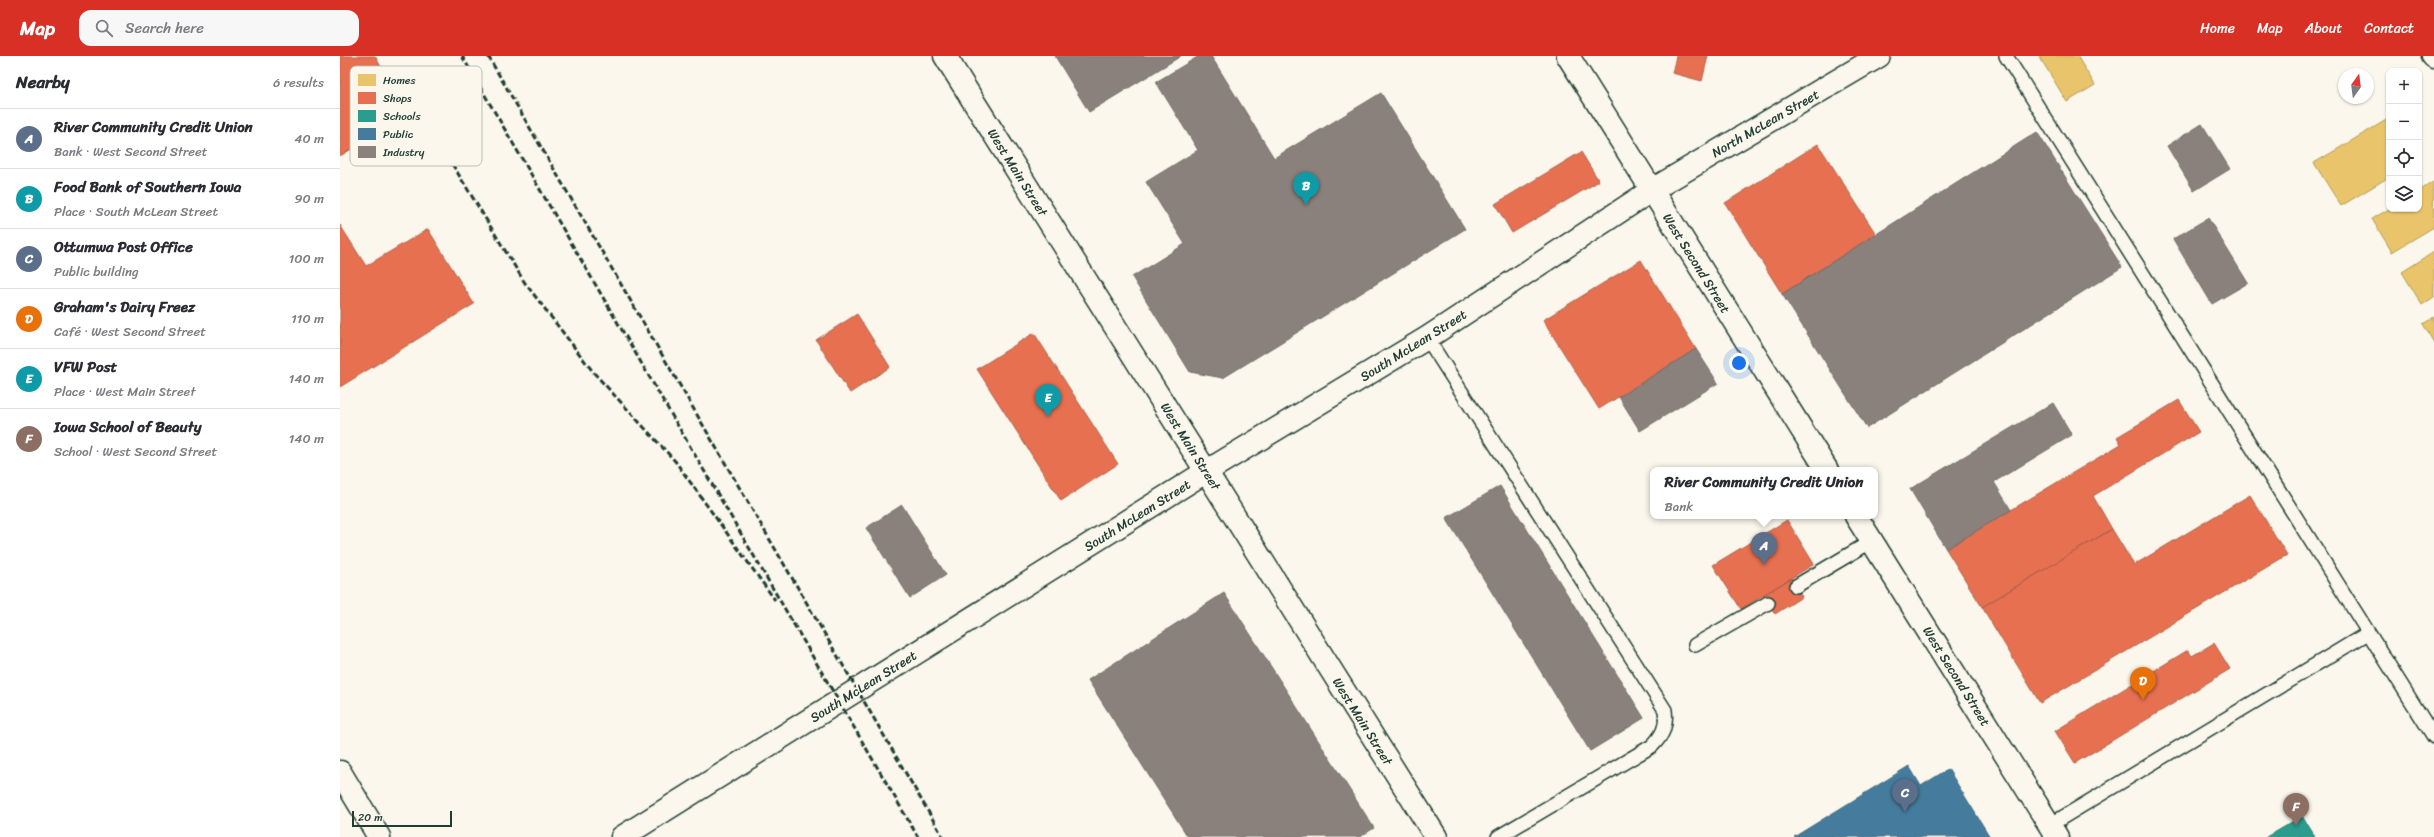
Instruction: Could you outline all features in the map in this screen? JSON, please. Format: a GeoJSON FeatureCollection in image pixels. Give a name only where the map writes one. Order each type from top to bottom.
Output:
{"type":"FeatureCollection","features":[{"type":"Feature","properties":{"kind":"main road","name":"West Main Street"},"geometry":{"type":"LineString","coordinates":[[945,56],[1436,837]]}},
{"type":"Feature","properties":{"kind":"main road","name":"West Second Street"},"geometry":{"type":"LineString","coordinates":[[1568,56],[1825,467]]}},
{"type":"Feature","properties":{"kind":"main road","name":"North McLean Street"},"geometry":{"type":"LineString","coordinates":[[1652,190],[1879,56]]}},
{"type":"Feature","properties":{"kind":"main road","name":"South McLean Street"},"geometry":{"type":"LineString","coordinates":[[622,837],[1207,471],[1427,338],[1652,190]]}},
{"type":"Feature","properties":{"kind":"main road","name":"West Second Street"},"geometry":{"type":"LineString","coordinates":[[1858,519],[2054,831]]}},
{"type":"Feature","properties":{"kind":"main road"},"geometry":{"type":"LineString","coordinates":[[340,772],[380,837]]}},
{"type":"Feature","properties":{"kind":"lane"},"geometry":{"type":"LineString","coordinates":[[2006,56],[2434,737]]}},
{"type":"Feature","properties":{"kind":"lane"},"geometry":{"type":"LineString","coordinates":[[1427,338],[1665,710],[1666,720],[1664,731],[1652,746],[1498,837]]}},
{"type":"Feature","properties":{"kind":"lane"},"geometry":{"type":"LineString","coordinates":[[1796,586],[1872,540]]}},
{"type":"Feature","properties":{"kind":"lane"},"geometry":{"type":"LineString","coordinates":[[1695,645],[1768,603]]}},
{"type":"Feature","properties":{"kind":"lane"},"geometry":{"type":"LineString","coordinates":[[2054,831],[2368,633]]}},
{"type":"Feature","properties":{"kind":"building: Homes"},"geometry":{"type":"Polygon","coordinates":[[[2039,56],[2077,56],[2095,85],[2067,102],[2039,56]]]}},
{"type":"Feature","properties":{"kind":"building: Homes"},"geometry":{"type":"Polygon","coordinates":[[[2386,120],[2386,179],[2341,206],[2314,163],[2386,120]]]}},
{"type":"Feature","properties":{"kind":"building: Homes"},"geometry":{"type":"Polygon","coordinates":[[[2433,182],[2434,227],[2392,252],[2372,219],[2386,211],[2386,212],[2422,212],[2422,189],[2433,182]]]}},
{"type":"Feature","properties":{"kind":"building: Homes"},"geometry":{"type":"Polygon","coordinates":[[[2434,252],[2434,297],[2422,305],[2402,272],[2434,252]]]}},
{"type":"Feature","properties":{"kind":"building: Homes"},"geometry":{"type":"Polygon","coordinates":[[[2434,317],[2434,343],[2423,324],[2434,317]]]}},
{"type":"Feature","properties":{"kind":"building: Shops"},"geometry":{"type":"Polygon","coordinates":[[[340,56],[375,56],[381,66],[350,66],[350,150],[340,156],[340,56]]]}},
{"type":"Feature","properties":{"kind":"building: Shops"},"geometry":{"type":"Polygon","coordinates":[[[1676,56],[1708,56],[1702,81],[1672,73],[1676,56]]]}},
{"type":"Feature","properties":{"kind":"building: Shops"},"geometry":{"type":"Polygon","coordinates":[[[1818,144],[1876,234],[1782,294],[1725,203],[1818,144]]]}},
{"type":"Feature","properties":{"kind":"building: Shops"},"geometry":{"type":"Polygon","coordinates":[[[1581,152],[1599,181],[1512,233],[1495,204],[1581,152]]]}},
{"type":"Feature","properties":{"kind":"building: Shops"},"geometry":{"type":"Polygon","coordinates":[[[340,225],[366,266],[428,229],[474,304],[340,387],[340,225]]]}},
{"type":"Feature","properties":{"kind":"building: Shops"},"geometry":{"type":"Polygon","coordinates":[[[1641,260],[1696,349],[1599,409],[1543,320],[1641,260]]]}},
{"type":"Feature","properties":{"kind":"building: Shops"},"geometry":{"type":"Polygon","coordinates":[[[857,314],[890,367],[850,393],[816,340],[857,314]]]}},
{"type":"Feature","properties":{"kind":"building: Shops"},"geometry":{"type":"Polygon","coordinates":[[[1034,333],[1118,464],[1061,501],[977,369],[1034,333]]]}},
{"type":"Feature","properties":{"kind":"building: Shops"},"geometry":{"type":"Polygon","coordinates":[[[2179,400],[2199,432],[2093,496],[2112,529],[1982,607],[1946,549],[2121,444],[2117,437],[2179,400]]]}},
{"type":"Feature","properties":{"kind":"building: Shops"},"geometry":{"type":"Polygon","coordinates":[[[2250,495],[2287,555],[2040,703],[1982,607],[2112,529],[2134,565],[2250,495]]]}},
{"type":"Feature","properties":{"kind":"building: Shops"},"geometry":{"type":"Polygon","coordinates":[[[1787,520],[1814,564],[1741,609],[1713,565],[1787,520]]]}},
{"type":"Feature","properties":{"kind":"building: Shops"},"geometry":{"type":"Polygon","coordinates":[[[1791,578],[1802,597],[1775,614],[1763,595],[1791,578]]]}},
{"type":"Feature","properties":{"kind":"building: Shops"},"geometry":{"type":"Polygon","coordinates":[[[2214,643],[2230,669],[2075,763],[2055,731],[2188,650],[2192,656],[2214,643]]]}},
{"type":"Feature","properties":{"kind":"building: Schools"},"geometry":{"type":"Polygon","coordinates":[[[2302,816],[2315,837],[2266,837],[2302,816]]]}},
{"type":"Feature","properties":{"kind":"building: Public"},"geometry":{"type":"Polygon","coordinates":[[[1909,766],[1921,786],[1948,769],[1990,837],[1794,837],[1909,766]]]}},
{"type":"Feature","properties":{"kind":"building: Industry"},"geometry":{"type":"Polygon","coordinates":[[[1055,56],[1181,56],[1089,112],[1055,56]]]}},
{"type":"Feature","properties":{"kind":"building: Industry"},"geometry":{"type":"Polygon","coordinates":[[[1199,56],[1211,56],[1274,158],[1381,93],[1465,229],[1223,378],[1190,372],[1132,277],[1185,244],[1146,182],[1198,150],[1156,82],[1199,56]]]}},
{"type":"Feature","properties":{"kind":"building: Industry"},"geometry":{"type":"Polygon","coordinates":[[[2202,124],[2230,169],[2194,191],[2167,146],[2202,124]]]}},
{"type":"Feature","properties":{"kind":"building: Industry"},"geometry":{"type":"Polygon","coordinates":[[[2037,132],[2122,267],[1867,428],[1782,294],[2037,132]]]}},
{"type":"Feature","properties":{"kind":"building: Industry"},"geometry":{"type":"Polygon","coordinates":[[[2208,218],[2248,283],[2212,304],[2173,239],[2208,218]]]}},
{"type":"Feature","properties":{"kind":"building: Industry"},"geometry":{"type":"Polygon","coordinates":[[[1696,349],[1718,383],[1640,431],[1619,397],[1696,349]]]}},
{"type":"Feature","properties":{"kind":"building: Industry"},"geometry":{"type":"Polygon","coordinates":[[[2053,403],[2072,435],[1994,482],[2011,510],[1946,549],[1910,489],[2053,403]]]}},
{"type":"Feature","properties":{"kind":"building: Industry"},"geometry":{"type":"Polygon","coordinates":[[[1500,486],[1644,718],[1590,751],[1446,518],[1500,486]]]}},
{"type":"Feature","properties":{"kind":"building: Industry"},"geometry":{"type":"Polygon","coordinates":[[[902,505],[946,575],[910,598],[866,528],[902,505]]]}},
{"type":"Feature","properties":{"kind":"building: Industry"},"geometry":{"type":"Polygon","coordinates":[[[1224,593],[1374,828],[1360,837],[1188,837],[1088,680],[1224,593]]]}},
{"type":"Feature","properties":{"kind":"railway"},"geometry":{"type":"LineString","coordinates":[[462,56],[468,66]]}},
{"type":"Feature","properties":{"kind":"railway"},"geometry":{"type":"LineString","coordinates":[[488,56],[943,837]]}},
{"type":"Feature","properties":{"kind":"railway"},"geometry":{"type":"LineString","coordinates":[[482,90],[918,837]]}},
{"type":"Feature","properties":{"kind":"railway"},"geometry":{"type":"LineString","coordinates":[[453,166],[525,283],[594,373],[675,461],[775,600]]}},
{"type":"Feature","properties":{"kind":"place","name":"Food Bank of Southern Iowa"},"geometry":{"type":"Point","coordinates":[1306,205]}},
{"type":"Feature","properties":{"kind":"place","name":"VFW Post"},"geometry":{"type":"Point","coordinates":[1048,417]}},
{"type":"Feature","properties":{"kind":"place","name":"River Community Credit Union"},"geometry":{"type":"Point","coordinates":[1764,565]}},
{"type":"Feature","properties":{"kind":"place","name":"Graham's Dairy Freez"},"geometry":{"type":"Point","coordinates":[2143,700]}},
{"type":"Feature","properties":{"kind":"place","name":"Ottumwa Post Office"},"geometry":{"type":"Point","coordinates":[1905,812]}},
{"type":"Feature","properties":{"kind":"place","name":"Iowa School of Beauty"},"geometry":{"type":"Point","coordinates":[2296,826]}}]}
